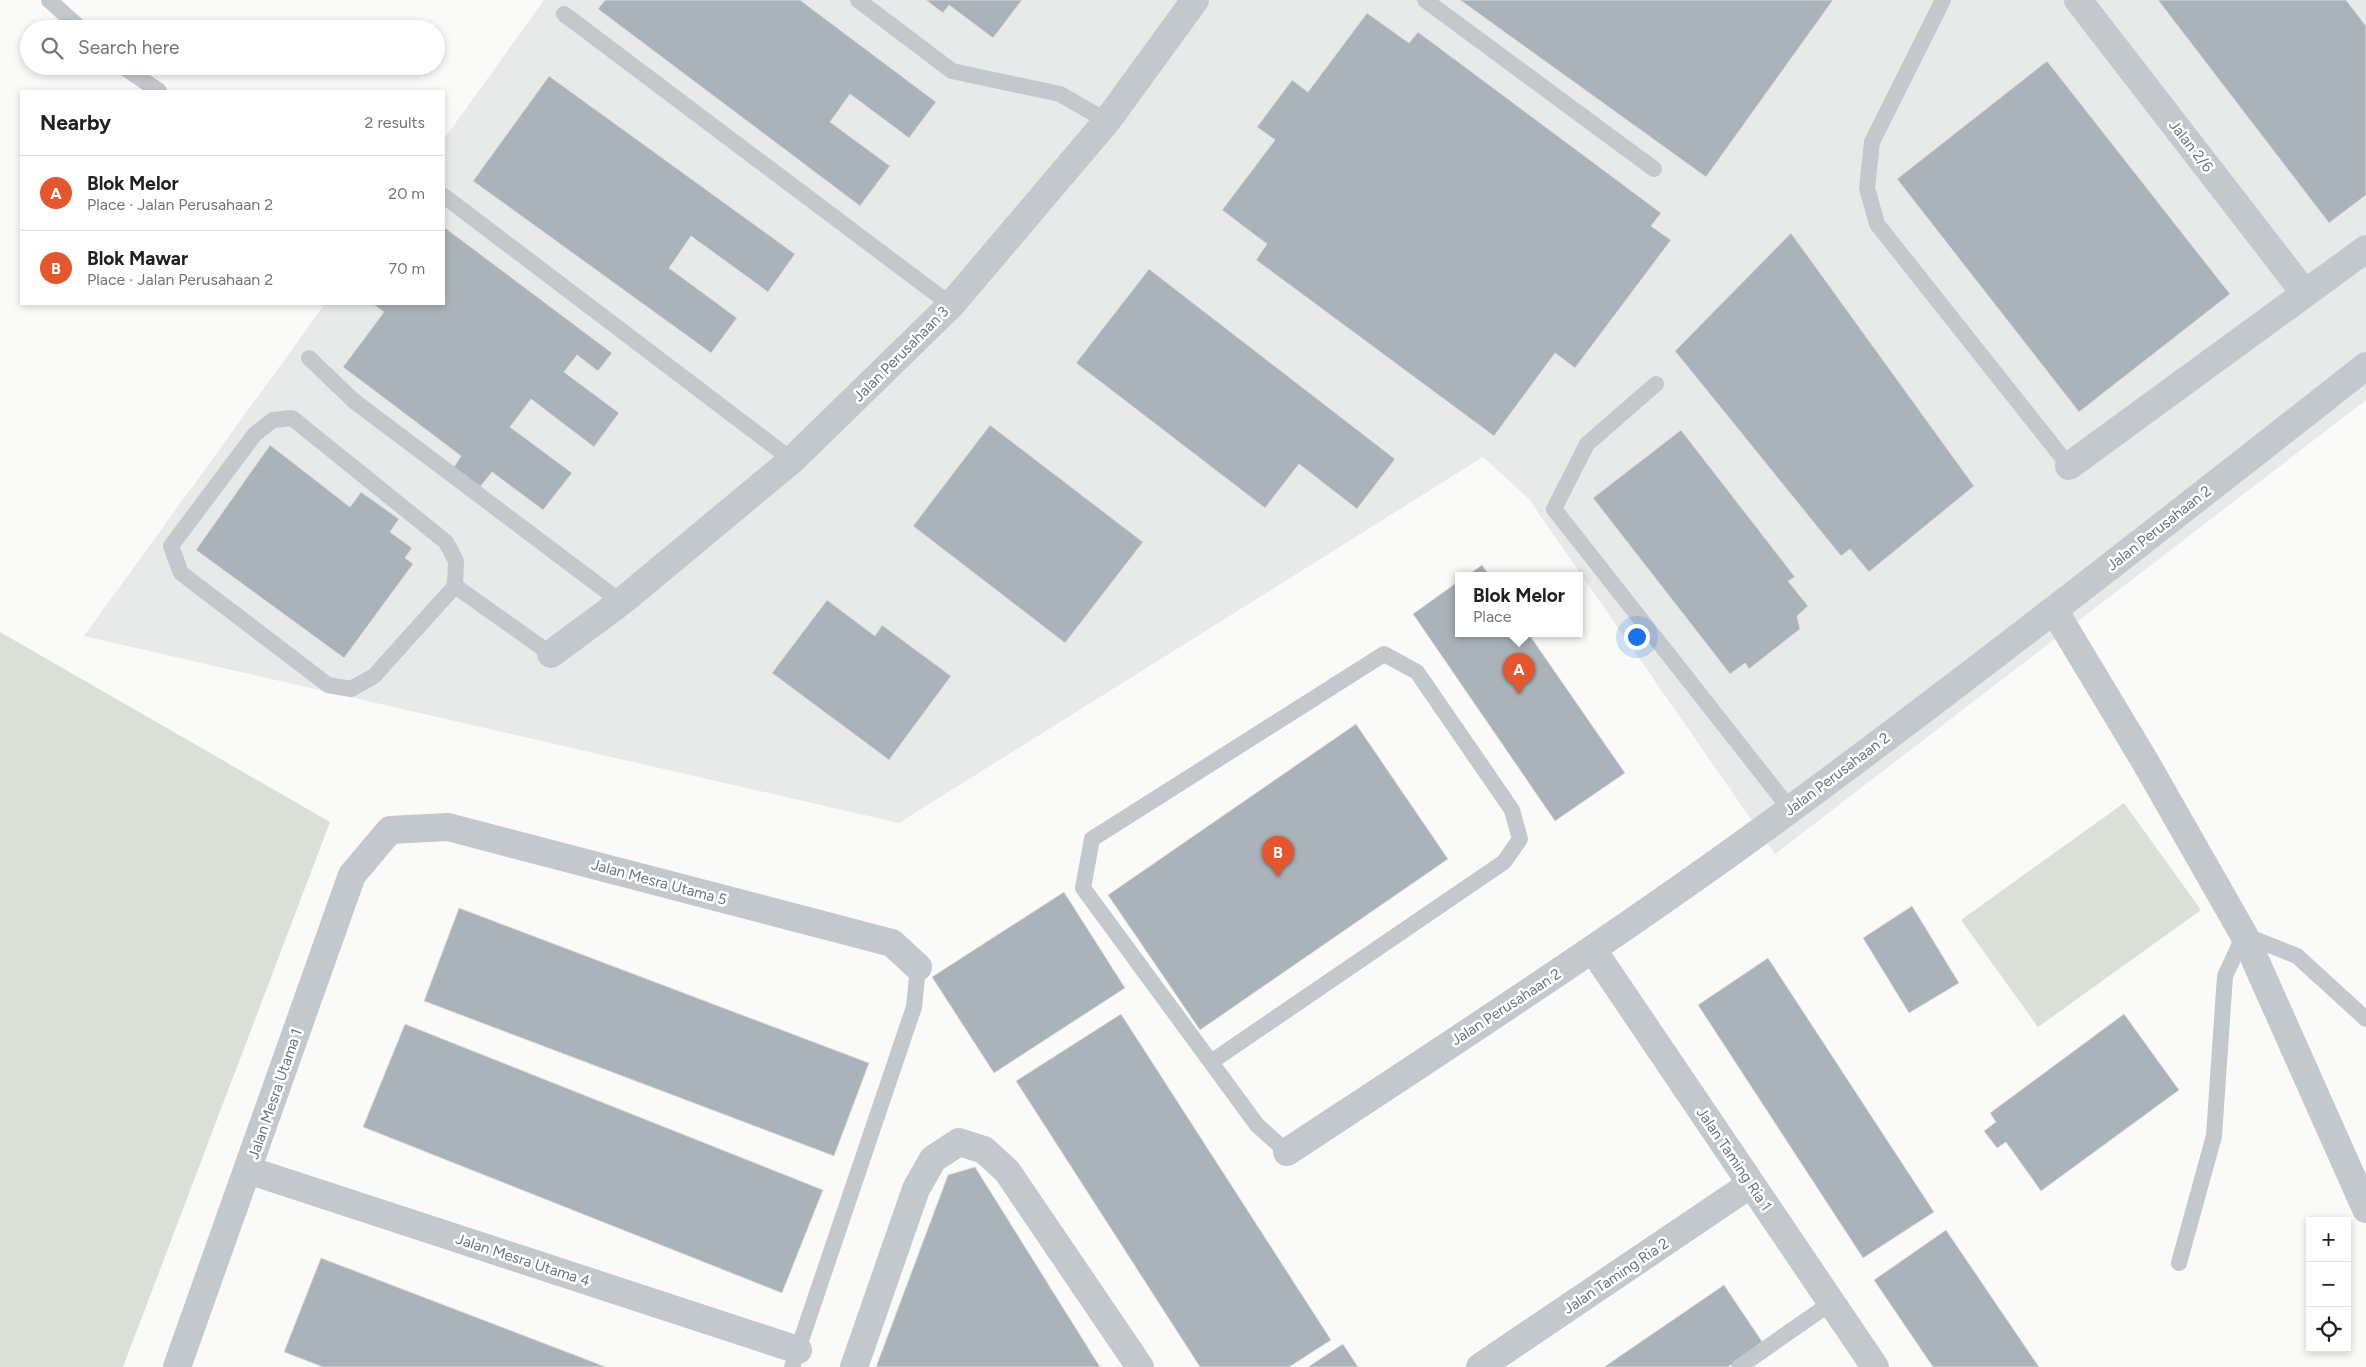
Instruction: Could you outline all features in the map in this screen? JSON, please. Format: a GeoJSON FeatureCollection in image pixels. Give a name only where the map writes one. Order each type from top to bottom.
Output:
{"type":"FeatureCollection","features":[{"type":"Feature","properties":{"kind":"street","name":"Jalan Perusahaan 3"},"geometry":{"type":"LineString","coordinates":[[551,654],[621,602],[792,460],[950,305],[1107,121],[1195,0]]}},
{"type":"Feature","properties":{"kind":"street","name":"Jalan 2/6"},"geometry":{"type":"LineString","coordinates":[[2078,0],[2304,292]]}},
{"type":"Feature","properties":{"kind":"street"},"geometry":{"type":"LineString","coordinates":[[2069,466],[2304,292],[2366,249]]}},
{"type":"Feature","properties":{"kind":"street","name":"Jalan Perusahaan 2"},"geometry":{"type":"LineString","coordinates":[[1287,1152],[1593,950],[1790,809],[2054,610],[2366,366]]}},
{"type":"Feature","properties":{"kind":"street"},"geometry":{"type":"LineString","coordinates":[[2054,610],[2146,763],[2244,935],[2366,1209]]}},
{"type":"Feature","properties":{"kind":"street","name":"Jalan Mesra Utama 5"},"geometry":{"type":"LineString","coordinates":[[390,830],[448,827],[892,943],[918,968]]}},
{"type":"Feature","properties":{"kind":"street","name":"Jalan Mesra Utama 1"},"geometry":{"type":"LineString","coordinates":[[177,1367],[352,875],[390,830]]}},
{"type":"Feature","properties":{"kind":"street","name":"Jalan Taming Ria 1"},"geometry":{"type":"LineString","coordinates":[[1593,950],[1875,1367]]}},
{"type":"Feature","properties":{"kind":"street"},"geometry":{"type":"LineString","coordinates":[[854,1367],[916,1190],[933,1159],[960,1142],[984,1150],[1006,1171],[1140,1367]]}},
{"type":"Feature","properties":{"kind":"street","name":"Jalan Mesra Utama 4"},"geometry":{"type":"LineString","coordinates":[[248,1170],[795,1359]]}},
{"type":"Feature","properties":{"kind":"street","name":"Jalan Taming Ria 2"},"geometry":{"type":"LineString","coordinates":[[1480,1367],[1751,1184]]}},
{"type":"Feature","properties":{"kind":"lane"},"geometry":{"type":"LineString","coordinates":[[49,0],[71,20]]}},
{"type":"Feature","properties":{"kind":"lane"},"geometry":{"type":"LineString","coordinates":[[858,0],[952,71],[1060,94],[1107,121]]}},
{"type":"Feature","properties":{"kind":"lane"},"geometry":{"type":"LineString","coordinates":[[1425,0],[1654,169]]}},
{"type":"Feature","properties":{"kind":"lane"},"geometry":{"type":"LineString","coordinates":[[1943,0],[1872,142],[1867,188],[1877,224],[2069,466]]}},
{"type":"Feature","properties":{"kind":"lane"},"geometry":{"type":"LineString","coordinates":[[564,14],[950,305]]}},
{"type":"Feature","properties":{"kind":"lane"},"geometry":{"type":"LineString","coordinates":[[135,75],[158,90]]}},
{"type":"Feature","properties":{"kind":"lane"},"geometry":{"type":"LineString","coordinates":[[445,197],[792,460]]}},
{"type":"Feature","properties":{"kind":"lane"},"geometry":{"type":"LineString","coordinates":[[309,358],[354,401],[621,602]]}},
{"type":"Feature","properties":{"kind":"lane"},"geometry":{"type":"LineString","coordinates":[[1656,384],[1587,444],[1554,509],[1790,809]]}},
{"type":"Feature","properties":{"kind":"lane"},"geometry":{"type":"LineString","coordinates":[[292,418],[446,542],[456,562],[456,586],[374,676],[350,690],[328,685],[181,573],[172,546],[255,434],[273,420],[292,418]]}},
{"type":"Feature","properties":{"kind":"lane"},"geometry":{"type":"LineString","coordinates":[[456,586],[551,654]]}},
{"type":"Feature","properties":{"kind":"lane"},"geometry":{"type":"LineString","coordinates":[[1211,1062],[1504,862],[1520,839],[1512,810],[1417,672],[1384,654],[1092,839],[1083,888],[1257,1125],[1287,1152]]}},
{"type":"Feature","properties":{"kind":"lane"},"geometry":{"type":"LineString","coordinates":[[2179,1263],[2214,1136],[2226,976],[2244,935],[2297,956],[2366,1019]]}},
{"type":"Feature","properties":{"kind":"lane"},"geometry":{"type":"LineString","coordinates":[[795,1359],[914,1007],[918,968]]}},
{"type":"Feature","properties":{"kind":"lane"},"geometry":{"type":"LineString","coordinates":[[1739,1367],[1831,1303]]}},
{"type":"Feature","properties":{"kind":"shaded area"},"geometry":{"type":"Polygon","coordinates":[[[544,0],[2366,0],[2366,400],[1775,854],[1583,577],[1583,572],[1579,572],[1528,498],[1483,457],[899,823],[84,636],[324,305],[445,305],[445,138],[544,0]]]}},
{"type":"Feature","properties":{"kind":"shaded area"},"geometry":{"type":"Polygon","coordinates":[[[0,632],[330,822],[123,1367],[0,1367],[0,632]]]}},
{"type":"Feature","properties":{"kind":"shaded area"},"geometry":{"type":"Polygon","coordinates":[[[2124,803],[2201,910],[2038,1027],[1961,920],[2124,803]]]}},
{"type":"Feature","properties":{"kind":"building"},"geometry":{"type":"Polygon","coordinates":[[[605,0],[800,0],[936,102],[909,138],[850,94],[830,122],[890,166],[860,206],[598,9],[605,0]]]}},
{"type":"Feature","properties":{"kind":"building"},"geometry":{"type":"Polygon","coordinates":[[[926,0],[1022,0],[993,38],[949,5],[943,13],[926,0]]]}},
{"type":"Feature","properties":{"kind":"building"},"geometry":{"type":"Polygon","coordinates":[[[1460,0],[1833,0],[1706,177],[1460,0]]]}},
{"type":"Feature","properties":{"kind":"building"},"geometry":{"type":"Polygon","coordinates":[[[2158,0],[2346,0],[2366,26],[2366,195],[2329,223],[2158,0]]]}},
{"type":"Feature","properties":{"kind":"building"},"geometry":{"type":"Polygon","coordinates":[[[1367,13],[1409,43],[1418,32],[1661,213],[1651,226],[1671,240],[1575,368],[1555,353],[1494,436],[1256,260],[1267,244],[1222,210],[1275,140],[1257,127],[1292,80],[1308,92],[1367,13]]]}},
{"type":"Feature","properties":{"kind":"building"},"geometry":{"type":"Polygon","coordinates":[[[2047,61],[2230,294],[2079,412],[1897,179],[2047,61]]]}},
{"type":"Feature","properties":{"kind":"building"},"geometry":{"type":"Polygon","coordinates":[[[549,76],[795,254],[768,292],[691,236],[669,268],[737,318],[711,353],[473,181],[549,76]]]}},
{"type":"Feature","properties":{"kind":"building"},"geometry":{"type":"Polygon","coordinates":[[[445,228],[612,353],[598,371],[577,355],[564,372],[619,413],[594,447],[531,399],[510,427],[572,473],[543,510],[492,472],[480,487],[454,467],[461,456],[343,367],[384,312],[374,305],[445,305],[445,228]]]}},
{"type":"Feature","properties":{"kind":"building"},"geometry":{"type":"Polygon","coordinates":[[[1791,233],[1974,486],[1869,572],[1850,549],[1841,556],[1675,351],[1791,233]]]}},
{"type":"Feature","properties":{"kind":"building"},"geometry":{"type":"Polygon","coordinates":[[[1149,269],[1395,459],[1357,509],[1299,464],[1265,508],[1076,363],[1149,269]]]}},
{"type":"Feature","properties":{"kind":"building"},"geometry":{"type":"Polygon","coordinates":[[[990,425],[1143,542],[1065,643],[913,526],[990,425]]]}},
{"type":"Feature","properties":{"kind":"building"},"geometry":{"type":"Polygon","coordinates":[[[1681,430],[1795,577],[1788,581],[1808,606],[1797,616],[1800,629],[1749,669],[1745,663],[1730,674],[1593,498],[1681,430]]]}},
{"type":"Feature","properties":{"kind":"building"},"geometry":{"type":"Polygon","coordinates":[[[270,445],[350,507],[361,492],[399,519],[390,532],[412,548],[405,558],[413,564],[344,658],[196,550],[270,445]]]}},
{"type":"Feature","properties":{"kind":"building"},"geometry":{"type":"Polygon","coordinates":[[[1482,565],[1487,572],[1472,572],[1482,565]]]}},
{"type":"Feature","properties":{"kind":"building"},"geometry":{"type":"Polygon","coordinates":[[[1455,584],[1455,637],[1531,637],[1625,773],[1555,821],[1413,614],[1455,584]]]}},
{"type":"Feature","properties":{"kind":"building"},"geometry":{"type":"Polygon","coordinates":[[[827,600],[875,636],[882,625],[951,676],[889,760],[772,673],[827,600]]]}},
{"type":"Feature","properties":{"kind":"building"},"geometry":{"type":"Polygon","coordinates":[[[1356,724],[1448,859],[1200,1030],[1108,895],[1356,724]]]}},
{"type":"Feature","properties":{"kind":"building"},"geometry":{"type":"Polygon","coordinates":[[[1064,892],[1125,988],[994,1073],[932,977],[1064,892]]]}},
{"type":"Feature","properties":{"kind":"building"},"geometry":{"type":"Polygon","coordinates":[[[1912,906],[1959,983],[1909,1013],[1863,938],[1912,906]]]}},
{"type":"Feature","properties":{"kind":"building"},"geometry":{"type":"Polygon","coordinates":[[[459,908],[869,1063],[834,1156],[424,1001],[459,908]]]}},
{"type":"Feature","properties":{"kind":"building"},"geometry":{"type":"Polygon","coordinates":[[[1768,958],[1934,1212],[1863,1258],[1698,1005],[1768,958]]]}},
{"type":"Feature","properties":{"kind":"building"},"geometry":{"type":"Polygon","coordinates":[[[1121,1014],[1331,1340],[1289,1367],[1200,1367],[1016,1081],[1121,1014]]]}},
{"type":"Feature","properties":{"kind":"building"},"geometry":{"type":"Polygon","coordinates":[[[2124,1014],[2179,1090],[2041,1191],[2006,1142],[1997,1148],[1984,1131],[1996,1122],[1990,1113],[2124,1014]]]}},
{"type":"Feature","properties":{"kind":"building"},"geometry":{"type":"Polygon","coordinates":[[[405,1024],[823,1190],[782,1293],[363,1127],[405,1024]]]}},
{"type":"Feature","properties":{"kind":"building"},"geometry":{"type":"Polygon","coordinates":[[[975,1167],[1100,1367],[876,1367],[948,1175],[975,1167]]]}},
{"type":"Feature","properties":{"kind":"building"},"geometry":{"type":"Polygon","coordinates":[[[1946,1230],[2039,1367],[1933,1367],[1874,1280],[1946,1230]]]}},
{"type":"Feature","properties":{"kind":"building"},"geometry":{"type":"Polygon","coordinates":[[[321,1258],[606,1367],[323,1367],[284,1352],[321,1258]]]}},
{"type":"Feature","properties":{"kind":"building"},"geometry":{"type":"Polygon","coordinates":[[[1724,1285],[1763,1343],[1728,1367],[1604,1367],[1724,1285]]]}},
{"type":"Feature","properties":{"kind":"building"},"geometry":{"type":"Polygon","coordinates":[[[1343,1344],[1358,1367],[1308,1367],[1343,1344]]]}},
{"type":"Feature","properties":{"kind":"place","name":"Blok Melor"},"geometry":{"type":"Point","coordinates":[1519,694]}},
{"type":"Feature","properties":{"kind":"place","name":"Blok Mawar"},"geometry":{"type":"Point","coordinates":[1278,877]}}]}
